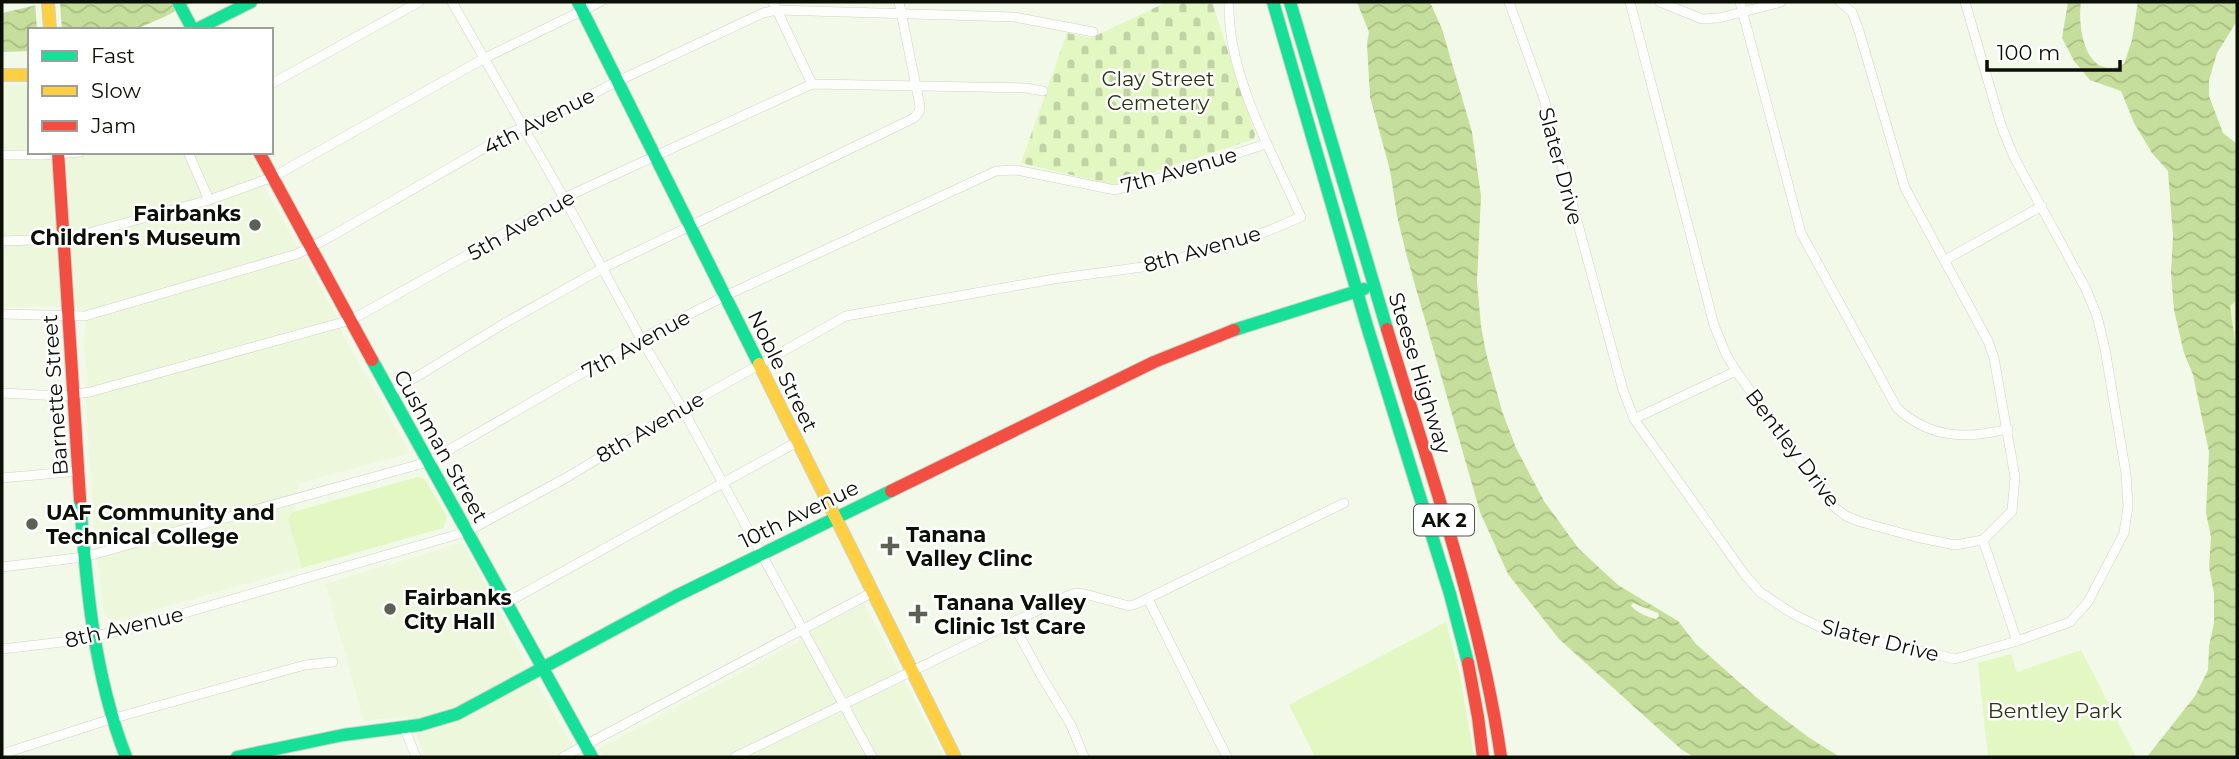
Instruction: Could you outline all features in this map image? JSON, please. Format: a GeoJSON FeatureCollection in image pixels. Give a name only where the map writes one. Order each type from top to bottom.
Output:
{"type":"FeatureCollection","features":[{"type":"Feature","properties":{"kind":"main road"},"geometry":{"type":"LineString","coordinates":[[48,2],[50,28]]}},
{"type":"Feature","properties":{"kind":"main road"},"geometry":{"type":"LineString","coordinates":[[178,2],[192,27],[251,2]]}},
{"type":"Feature","properties":{"kind":"main road","name":"Steese Highway"},"geometry":{"type":"LineString","coordinates":[[1273,2],[1356,291],[1451,602],[1470,681],[1483,757]]}},
{"type":"Feature","properties":{"kind":"main road","name":"Steese Highway"},"geometry":{"type":"LineString","coordinates":[[1290,2],[1478,636],[1501,757]]}},
{"type":"Feature","properties":{"kind":"main road","name":"Noble Street"},"geometry":{"type":"LineString","coordinates":[[580,6],[955,757]]}},
{"type":"Feature","properties":{"kind":"main road"},"geometry":{"type":"LineString","coordinates":[[2,75],[28,75]]}},
{"type":"Feature","properties":{"kind":"main road","name":"Barnette Street"},"geometry":{"type":"LineString","coordinates":[[58,154],[84,557],[94,638],[111,719],[126,757]]}},
{"type":"Feature","properties":{"kind":"main road","name":"Cushman Street"},"geometry":{"type":"LineString","coordinates":[[260,154],[592,757]]}},
{"type":"Feature","properties":{"kind":"main road","name":"10th Avenue"},"geometry":{"type":"LineString","coordinates":[[237,757],[343,735],[439,721],[457,714],[676,596],[1183,349],[1217,335],[1374,286]]}},
{"type":"Feature","properties":{"kind":"street"},"geometry":{"type":"LineString","coordinates":[[273,83],[419,2]]}},
{"type":"Feature","properties":{"kind":"street"},"geometry":{"type":"LineString","coordinates":[[452,2],[682,408],[872,757]]}},
{"type":"Feature","properties":{"kind":"street"},"geometry":{"type":"LineString","coordinates":[[2,242],[64,239],[209,200],[273,177],[580,6],[600,2]]}},
{"type":"Feature","properties":{"kind":"street"},"geometry":{"type":"LineString","coordinates":[[390,393],[601,269],[914,118],[919,113],[920,106],[899,2]]}},
{"type":"Feature","properties":{"kind":"street"},"geometry":{"type":"LineString","coordinates":[[1229,2],[1233,50],[1266,144]]}},
{"type":"Feature","properties":{"kind":"street","name":"Slater Drive"},"geometry":{"type":"LineString","coordinates":[[1509,2],[1534,67],[1623,390],[1634,419],[1745,575],[1760,592],[1793,614],[1824,629],[1955,659],[2070,622],[2088,602],[2124,533],[2128,506],[2126,474],[2097,316],[2086,289],[2014,157],[2001,124],[1965,2]]}},
{"type":"Feature","properties":{"kind":"street","name":"Bentley Drive"},"geometry":{"type":"LineString","coordinates":[[1630,2],[1714,325],[1736,371],[1833,506],[1846,516],[1916,537],[1955,545],[1983,540]]}},
{"type":"Feature","properties":{"kind":"street"},"geometry":{"type":"LineString","coordinates":[[1660,2],[1702,19],[1719,18],[1741,7],[1782,2]]}},
{"type":"Feature","properties":{"kind":"street"},"geometry":{"type":"LineString","coordinates":[[1840,2],[1852,12],[1859,31],[1905,188],[1988,341],[1994,358],[2015,477],[2012,511],[1983,540],[2017,641]]}},
{"type":"Feature","properties":{"kind":"street"},"geometry":{"type":"LineString","coordinates":[[775,6],[812,84]]}},
{"type":"Feature","properties":{"kind":"street","name":"4th Avenue"},"geometry":{"type":"LineString","coordinates":[[2,314],[85,316],[312,247],[512,132],[775,6],[1014,17],[1093,32]]}},
{"type":"Feature","properties":{"kind":"street"},"geometry":{"type":"LineString","coordinates":[[1741,7],[1801,233],[1897,408],[1907,418],[1919,424],[1961,436],[1979,436],[2008,429]]}},
{"type":"Feature","properties":{"kind":"street","name":"5th Avenue"},"geometry":{"type":"LineString","coordinates":[[2,393],[75,395],[351,320],[564,198],[812,84],[1026,88],[1042,91]]}},
{"type":"Feature","properties":{"kind":"street","name":"8th Avenue"},"geometry":{"type":"LineString","coordinates":[[2,649],[94,638],[466,531],[564,479],[682,408],[846,316],[1054,279],[1157,265],[1268,231],[1300,217],[1266,144]]}},
{"type":"Feature","properties":{"kind":"street","name":"7th Avenue"},"geometry":{"type":"LineString","coordinates":[[2,567],[84,557],[428,462],[641,339],[724,296],[996,171],[1016,170],[1115,190],[1266,144]]}},
{"type":"Feature","properties":{"kind":"street"},"geometry":{"type":"LineString","coordinates":[[2,155],[30,154]]}},
{"type":"Feature","properties":{"kind":"street"},"geometry":{"type":"LineString","coordinates":[[189,154],[209,200]]}},
{"type":"Feature","properties":{"kind":"street"},"geometry":{"type":"LineString","coordinates":[[1945,260],[2042,206]]}},
{"type":"Feature","properties":{"kind":"street"},"geometry":{"type":"LineString","coordinates":[[1634,419],[1736,371]]}},
{"type":"Feature","properties":{"kind":"street"},"geometry":{"type":"LineString","coordinates":[[506,603],[797,442]]}},
{"type":"Feature","properties":{"kind":"street"},"geometry":{"type":"LineString","coordinates":[[2,478],[80,471]]}},
{"type":"Feature","properties":{"kind":"street"},"geometry":{"type":"LineString","coordinates":[[735,757],[1076,593],[1129,606],[1344,503]]}},
{"type":"Feature","properties":{"kind":"street"},"geometry":{"type":"LineString","coordinates":[[563,757],[872,593]]}},
{"type":"Feature","properties":{"kind":"street"},"geometry":{"type":"LineString","coordinates":[[1147,599],[1227,757]]}},
{"type":"Feature","properties":{"kind":"street"},"geometry":{"type":"LineString","coordinates":[[1013,624],[1072,725],[1084,757]]}},
{"type":"Feature","properties":{"kind":"street"},"geometry":{"type":"LineString","coordinates":[[2,754],[111,719],[305,664],[333,662]]}},
{"type":"Feature","properties":{"kind":"street"},"geometry":{"type":"LineString","coordinates":[[404,727],[416,757]]}},
{"type":"Feature","properties":{"kind":"shaded area"},"geometry":{"type":"Polygon","coordinates":[[[803,2],[893,2],[893,6],[803,2]]]}},
{"type":"Feature","properties":{"kind":"shaded area"},"geometry":{"type":"Polygon","coordinates":[[[28,84],[28,154],[249,154],[266,190],[335,313],[343,335],[410,453],[299,483],[293,512],[288,519],[302,568],[115,621],[104,613],[95,542],[86,403],[88,382],[83,341],[86,325],[82,309],[49,306],[2,307],[2,85],[28,84]]]}},
{"type":"Feature","properties":{"kind":"shaded area"},"geometry":{"type":"Polygon","coordinates":[[[462,543],[490,592],[525,664],[579,757],[426,757],[408,716],[364,721],[325,584],[462,543]]]}},
{"type":"Feature","properties":{"kind":"shaded area"},"geometry":{"type":"Polygon","coordinates":[[[864,604],[944,757],[603,757],[599,749],[798,642],[812,630],[864,604]]]}},
{"type":"Feature","properties":{"kind":"green space","name":"Clay Street Cemetery"},"geometry":{"type":"Polygon","coordinates":[[[1167,2],[1212,2],[1255,134],[1254,139],[1114,185],[1021,163],[1067,33],[1091,38],[1167,2]]]}},
{"type":"Feature","properties":{"kind":"green space"},"geometry":{"type":"Polygon","coordinates":[[[2237,299],[2237,354],[2230,305],[2237,299]]]}},
{"type":"Feature","properties":{"kind":"green space"},"geometry":{"type":"Polygon","coordinates":[[[418,477],[425,479],[447,517],[443,528],[302,568],[288,519],[293,512],[418,477]]]}},
{"type":"Feature","properties":{"kind":"green space"},"geometry":{"type":"Polygon","coordinates":[[[1446,622],[1460,676],[1474,757],[1315,757],[1289,705],[1446,622]]]}},
{"type":"Feature","properties":{"kind":"green space","name":"Bentley Park"},"geometry":{"type":"Polygon","coordinates":[[[2081,650],[2135,755],[1988,757],[1978,663],[2011,654],[2017,672],[2081,650]]]}},
{"type":"Feature","properties":{"kind":"water"},"geometry":{"type":"Polygon","coordinates":[[[50,2],[193,2],[139,28],[28,28],[28,51],[2,52],[2,13],[50,2]]]}},
{"type":"Feature","properties":{"kind":"water"},"geometry":{"type":"Polygon","coordinates":[[[1357,2],[1430,2],[1442,29],[1472,132],[1481,196],[1477,282],[1486,353],[1502,411],[1516,448],[1544,501],[1579,549],[1618,585],[1678,621],[1696,644],[1757,698],[1808,737],[1840,757],[1694,757],[1682,750],[1559,639],[1508,574],[1480,512],[1407,257],[1390,170],[1370,97],[1367,44],[1369,32],[1357,2]],[[1633,603],[1631,606],[1656,619],[1658,613],[1633,603]]]}},
{"type":"Feature","properties":{"kind":"water"},"geometry":{"type":"Polygon","coordinates":[[[2068,2],[2081,2],[2081,25],[2087,50],[2101,66],[2111,68],[2124,64],[2132,40],[2138,2],[2237,2],[2237,21],[2217,53],[2209,80],[2209,96],[2223,133],[2237,144],[2237,300],[2230,306],[2237,354],[2236,757],[2147,757],[2195,696],[2208,670],[2214,623],[2214,593],[2209,567],[2211,537],[2206,513],[2209,452],[2193,375],[2184,353],[2174,310],[2171,272],[2173,236],[2168,171],[2152,153],[2134,123],[2121,91],[2090,80],[2074,61],[2062,38],[2068,2]]]}},
{"type":"Feature","properties":{"kind":"pier"},"geometry":{"type":"Polygon","coordinates":[[[35,2],[60,2],[62,28],[37,28],[35,2]]]}},
{"type":"Feature","properties":{"kind":"traffic: fast"},"geometry":{"type":"LineString","coordinates":[[178,2],[192,28]]}},
{"type":"Feature","properties":{"kind":"traffic: fast"},"geometry":{"type":"LineString","coordinates":[[199,28],[251,2]]}},
{"type":"Feature","properties":{"kind":"traffic: fast"},"geometry":{"type":"LineString","coordinates":[[578,2],[759,364]]}},
{"type":"Feature","properties":{"kind":"traffic: fast"},"geometry":{"type":"LineString","coordinates":[[1273,2],[1367,326],[1450,594],[1468,663]]}},
{"type":"Feature","properties":{"kind":"traffic: fast"},"geometry":{"type":"LineString","coordinates":[[1290,2],[1387,329]]}},
{"type":"Feature","properties":{"kind":"traffic: fast"},"geometry":{"type":"LineString","coordinates":[[1234,330],[1364,289]]}},
{"type":"Feature","properties":{"kind":"traffic: fast"},"geometry":{"type":"LineString","coordinates":[[372,360],[592,757]]}},
{"type":"Feature","properties":{"kind":"traffic: fast"},"geometry":{"type":"LineString","coordinates":[[237,757],[343,735],[420,725],[457,714],[676,596],[891,491]]}},
{"type":"Feature","properties":{"kind":"traffic: fast"},"geometry":{"type":"LineString","coordinates":[[80,499],[93,630],[106,694],[126,757]]}},
{"type":"Feature","properties":{"kind":"traffic: slow"},"geometry":{"type":"LineString","coordinates":[[48,2],[50,28]]}},
{"type":"Feature","properties":{"kind":"traffic: slow"},"geometry":{"type":"LineString","coordinates":[[2,75],[28,75]]}},
{"type":"Feature","properties":{"kind":"traffic: slow"},"geometry":{"type":"LineString","coordinates":[[759,364],[955,757]]}},
{"type":"Feature","properties":{"kind":"traffic: jam"},"geometry":{"type":"LineString","coordinates":[[58,154],[80,499]]}},
{"type":"Feature","properties":{"kind":"traffic: jam"},"geometry":{"type":"LineString","coordinates":[[260,154],[372,360]]}},
{"type":"Feature","properties":{"kind":"traffic: jam"},"geometry":{"type":"LineString","coordinates":[[1387,329],[1467,595],[1492,703],[1501,757]]}},
{"type":"Feature","properties":{"kind":"traffic: jam"},"geometry":{"type":"LineString","coordinates":[[891,491],[1154,362],[1234,330]]}},
{"type":"Feature","properties":{"kind":"traffic: jam"},"geometry":{"type":"LineString","coordinates":[[1468,663],[1483,757]]}},
{"type":"Feature","properties":{"kind":"place","name":"Fairbanks Children's Museum"},"geometry":{"type":"Point","coordinates":[255,225]}},
{"type":"Feature","properties":{"kind":"place","name":"UAF Community and Technical College"},"geometry":{"type":"Point","coordinates":[32,524]}},
{"type":"Feature","properties":{"kind":"place","name":"Tanana Valley Clinc"},"geometry":{"type":"Point","coordinates":[890,546]}},
{"type":"Feature","properties":{"kind":"place","name":"Fairbanks City Hall"},"geometry":{"type":"Point","coordinates":[390,609]}},
{"type":"Feature","properties":{"kind":"place","name":"Tanana Valley Clinic 1st Care"},"geometry":{"type":"Point","coordinates":[918,614]}}]}
